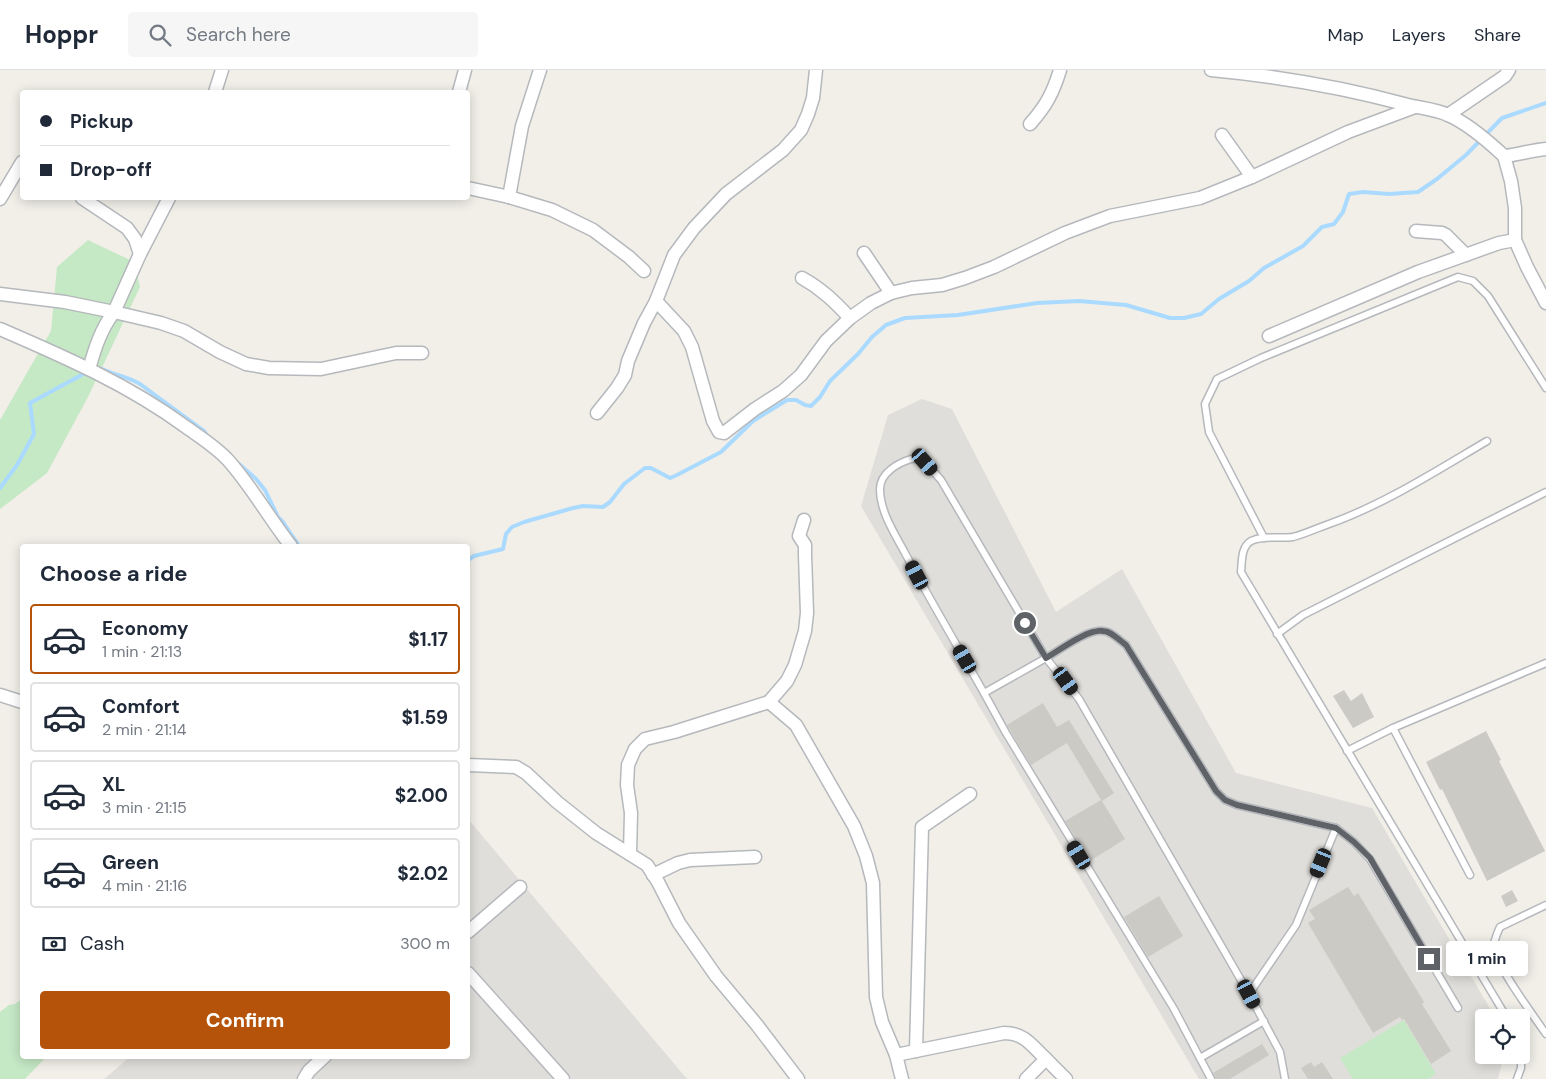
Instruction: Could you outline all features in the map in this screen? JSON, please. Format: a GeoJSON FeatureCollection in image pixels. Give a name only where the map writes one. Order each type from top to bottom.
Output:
{"type":"FeatureCollection","features":[{"type":"Feature","properties":{"kind":"street"},"geometry":{"type":"LineString","coordinates":[[216,90],[222,70]]}},
{"type":"Feature","properties":{"kind":"street"},"geometry":{"type":"LineString","coordinates":[[460,90],[465,70]]}},
{"type":"Feature","properties":{"kind":"street"},"geometry":{"type":"LineString","coordinates":[[510,196],[522,126],[540,70]]}},
{"type":"Feature","properties":{"kind":"street"},"geometry":{"type":"LineString","coordinates":[[597,413],[625,375],[628,361],[644,322],[656,301],[674,255],[694,228],[726,194],[783,150],[801,130],[813,98],[816,70]]}},
{"type":"Feature","properties":{"kind":"street"},"geometry":{"type":"LineString","coordinates":[[1030,124],[1054,92],[1060,70]]}},
{"type":"Feature","properties":{"kind":"street"},"geometry":{"type":"LineString","coordinates":[[1211,70],[1246,73],[1369,94],[1448,115],[1484,138],[1504,156],[1511,181],[1515,208],[1515,240],[1546,303]]}},
{"type":"Feature","properties":{"kind":"street"},"geometry":{"type":"LineString","coordinates":[[1448,115],[1504,76],[1509,70]]}},
{"type":"Feature","properties":{"kind":"street"},"geometry":{"type":"LineString","coordinates":[[656,301],[684,331],[692,347],[713,421],[721,434],[801,375],[826,341],[850,318],[891,293],[912,288],[942,285],[965,278],[994,267],[1065,233],[1110,216],[1200,198],[1348,132],[1415,107]]}},
{"type":"Feature","properties":{"kind":"street"},"geometry":{"type":"LineString","coordinates":[[1222,135],[1252,176]]}},
{"type":"Feature","properties":{"kind":"street"},"geometry":{"type":"LineString","coordinates":[[1504,156],[1546,149]]}},
{"type":"Feature","properties":{"kind":"street"},"geometry":{"type":"LineString","coordinates":[[0,199],[20,165]]}},
{"type":"Feature","properties":{"kind":"street"},"geometry":{"type":"LineString","coordinates":[[470,188],[510,196],[552,210],[593,230],[629,257],[644,271]]}},
{"type":"Feature","properties":{"kind":"street"},"geometry":{"type":"LineString","coordinates":[[85,200],[127,228],[135,239],[140,254]]}},
{"type":"Feature","properties":{"kind":"street"},"geometry":{"type":"LineString","coordinates":[[89,369],[99,336],[114,312],[140,254],[168,200]]}},
{"type":"Feature","properties":{"kind":"street"},"geometry":{"type":"LineString","coordinates":[[1416,231],[1442,233],[1466,255]]}},
{"type":"Feature","properties":{"kind":"street"},"geometry":{"type":"LineString","coordinates":[[1269,336],[1418,272],[1499,242],[1515,240]]}},
{"type":"Feature","properties":{"kind":"street"},"geometry":{"type":"LineString","coordinates":[[864,253],[891,293]]}},
{"type":"Feature","properties":{"kind":"street"},"geometry":{"type":"LineString","coordinates":[[802,278],[824,292],[850,318]]}},
{"type":"Feature","properties":{"kind":"street"},"geometry":{"type":"LineString","coordinates":[[0,294],[65,302],[161,323],[184,331],[220,352],[246,364],[268,368],[321,369],[396,353],[422,353]]}},
{"type":"Feature","properties":{"kind":"street"},"geometry":{"type":"LineString","coordinates":[[0,329],[89,369],[136,394],[203,439],[226,459],[248,485],[290,544]]}},
{"type":"Feature","properties":{"kind":"street"},"geometry":{"type":"LineString","coordinates":[[630,854],[631,813],[628,765],[635,750],[645,739],[674,732],[770,702],[787,681],[795,665],[805,630],[807,613],[805,545],[798,536],[804,520]]}},
{"type":"Feature","properties":{"kind":"street"},"geometry":{"type":"LineString","coordinates":[[0,695],[20,701]]}},
{"type":"Feature","properties":{"kind":"street"},"geometry":{"type":"LineString","coordinates":[[770,702],[796,725],[854,826],[866,856],[873,883],[876,998],[882,1022],[896,1055],[902,1079]]}},
{"type":"Feature","properties":{"kind":"street"},"geometry":{"type":"LineString","coordinates":[[470,765],[516,767],[526,772],[557,802],[596,833],[647,865],[679,923],[716,976],[758,1026],[798,1079]]}},
{"type":"Feature","properties":{"kind":"street"},"geometry":{"type":"LineString","coordinates":[[916,1051],[922,827],[970,794]]}},
{"type":"Feature","properties":{"kind":"street"},"geometry":{"type":"LineString","coordinates":[[653,875],[678,863],[690,860],[755,857]]}},
{"type":"Feature","properties":{"kind":"street"},"geometry":{"type":"LineString","coordinates":[[470,930],[520,887]]}},
{"type":"Feature","properties":{"kind":"street"},"geometry":{"type":"LineString","coordinates":[[470,975],[564,1079]]}},
{"type":"Feature","properties":{"kind":"street"},"geometry":{"type":"LineString","coordinates":[[896,1055],[1004,1033],[1013,1033],[1029,1041],[1066,1079]]}},
{"type":"Feature","properties":{"kind":"street"},"geometry":{"type":"LineString","coordinates":[[304,1079],[322,1059]]}},
{"type":"Feature","properties":{"kind":"street"},"geometry":{"type":"LineString","coordinates":[[1026,1079],[1046,1059]]}},
{"type":"Feature","properties":{"kind":"lane"},"geometry":{"type":"LineString","coordinates":[[1264,538],[1209,432],[1205,404],[1216,379],[1261,358],[1458,276],[1474,281],[1488,296],[1546,388]]}},
{"type":"Feature","properties":{"kind":"lane"},"geometry":{"type":"LineString","coordinates":[[1487,441],[1400,492],[1331,523],[1293,536],[1264,538],[1252,541],[1245,546],[1241,572],[1502,1009]]}},
{"type":"Feature","properties":{"kind":"lane"},"geometry":{"type":"LineString","coordinates":[[1211,1079],[1174,1009],[1006,733],[886,516],[880,489],[882,480],[889,471],[904,462],[915,458],[925,462],[941,480],[1046,658],[1079,699],[1264,1021],[1280,1052],[1285,1079]]}},
{"type":"Feature","properties":{"kind":"lane"},"geometry":{"type":"LineString","coordinates":[[1277,634],[1303,616],[1546,492]]}},
{"type":"Feature","properties":{"kind":"lane"},"geometry":{"type":"LineString","coordinates":[[984,693],[1089,633],[1103,630],[1112,634],[1126,645],[1216,791],[1225,800],[1237,805],[1336,828],[1370,858],[1458,1008]]}},
{"type":"Feature","properties":{"kind":"lane"},"geometry":{"type":"LineString","coordinates":[[1347,751],[1393,728],[1546,663]]}},
{"type":"Feature","properties":{"kind":"lane"},"geometry":{"type":"LineString","coordinates":[[1393,728],[1470,875]]}},
{"type":"Feature","properties":{"kind":"lane"},"geometry":{"type":"LineString","coordinates":[[1249,994],[1296,925],[1336,828]]}},
{"type":"Feature","properties":{"kind":"lane"},"geometry":{"type":"LineString","coordinates":[[1546,906],[1500,927],[1496,934],[1494,949],[1496,957],[1546,1034]]}},
{"type":"Feature","properties":{"kind":"lane"},"geometry":{"type":"LineString","coordinates":[[1200,1058],[1264,1021]]}},
{"type":"Feature","properties":{"kind":"lane"},"geometry":{"type":"LineString","coordinates":[[1518,1079],[1521,1064]]}},
{"type":"Feature","properties":{"kind":"shaded area"},"geometry":{"type":"Polygon","coordinates":[[[922,399],[952,409],[1056,612],[1122,569],[1236,773],[1372,808],[1490,1009],[1475,1009],[1475,1064],[1502,1064],[1498,1079],[1199,1079],[861,506],[888,415],[922,399]]]}},
{"type":"Feature","properties":{"kind":"shaded area"},"geometry":{"type":"Polygon","coordinates":[[[470,821],[687,1079],[104,1079],[127,1059],[470,1059],[470,821]]]}},
{"type":"Feature","properties":{"kind":"green space"},"geometry":{"type":"Polygon","coordinates":[[[88,240],[134,262],[140,287],[88,397],[47,473],[0,509],[0,420],[51,331],[57,267],[88,240]]]}},
{"type":"Feature","properties":{"kind":"green space"},"geometry":{"type":"Polygon","coordinates":[[[20,1000],[20,1059],[44,1059],[25,1079],[0,1079],[0,1012],[9,1005],[20,1000]]]}},
{"type":"Feature","properties":{"kind":"green space"},"geometry":{"type":"Polygon","coordinates":[[[1404,1020],[1436,1074],[1428,1079],[1353,1079],[1340,1058],[1404,1020]]]}},
{"type":"Feature","properties":{"kind":"building"},"geometry":{"type":"Polygon","coordinates":[[[1344,690],[1351,701],[1362,693],[1374,717],[1353,728],[1333,696],[1344,690]]]}},
{"type":"Feature","properties":{"kind":"building"},"geometry":{"type":"Polygon","coordinates":[[[1043,703],[1057,727],[1069,720],[1114,793],[1102,801],[1125,839],[1090,861],[1065,821],[1101,800],[1067,743],[1031,765],[1007,725],[1043,703]]]}},
{"type":"Feature","properties":{"kind":"building"},"geometry":{"type":"Polygon","coordinates":[[[1486,731],[1501,760],[1499,761],[1545,851],[1487,881],[1442,789],[1440,790],[1426,762],[1486,731]]]}},
{"type":"Feature","properties":{"kind":"building"},"geometry":{"type":"Polygon","coordinates":[[[1348,887],[1354,896],[1358,893],[1424,1002],[1422,1004],[1451,1051],[1431,1064],[1404,1019],[1402,1020],[1400,1017],[1373,1033],[1308,923],[1315,919],[1309,910],[1348,887]]]}},
{"type":"Feature","properties":{"kind":"building"},"geometry":{"type":"Polygon","coordinates":[[[1512,890],[1518,901],[1506,907],[1501,896],[1512,890]]]}},
{"type":"Feature","properties":{"kind":"building"},"geometry":{"type":"Polygon","coordinates":[[[1159,896],[1183,936],[1148,957],[1124,917],[1159,896]]]}},
{"type":"Feature","properties":{"kind":"building"},"geometry":{"type":"Polygon","coordinates":[[[1262,1044],[1269,1055],[1230,1079],[1216,1079],[1213,1073],[1262,1044]]]}},
{"type":"Feature","properties":{"kind":"building"},"geometry":{"type":"Polygon","coordinates":[[[1311,1062],[1314,1067],[1322,1062],[1333,1079],[1308,1079],[1301,1068],[1311,1062]]]}},
{"type":"Feature","properties":{"kind":"waterway"},"geometry":{"type":"LineString","coordinates":[[470,559],[503,549],[506,534],[512,527],[524,522],[583,506],[603,507],[610,502],[624,484],[645,468],[651,468],[670,478],[677,475],[721,452],[753,421],[787,400],[796,400],[811,406],[820,397],[830,381],[858,354],[872,337],[886,325],[905,318],[958,315],[1037,303],[1079,301],[1126,305],[1170,318],[1184,318],[1201,314],[1219,299],[1249,281],[1264,268],[1303,246],[1322,227],[1334,224],[1343,212],[1349,194],[1363,192],[1389,194],[1418,192],[1466,155],[1502,118],[1546,103]]}},
{"type":"Feature","properties":{"kind":"waterway"},"geometry":{"type":"LineString","coordinates":[[102,369],[140,384],[204,431],[208,437]]}},
{"type":"Feature","properties":{"kind":"waterway"},"geometry":{"type":"LineString","coordinates":[[0,488],[17,465],[34,434],[30,403],[87,372]]}},
{"type":"Feature","properties":{"kind":"waterway"},"geometry":{"type":"LineString","coordinates":[[239,464],[265,490],[278,517],[298,544]]}},
{"type":"Feature","properties":{"kind":"route"},"geometry":{"type":"LineString","coordinates":[[1025,623],[1046,658],[1089,633],[1103,630],[1112,634],[1126,645],[1216,791],[1225,800],[1237,805],[1336,828],[1354,842],[1370,858],[1429,959]]}}]}
